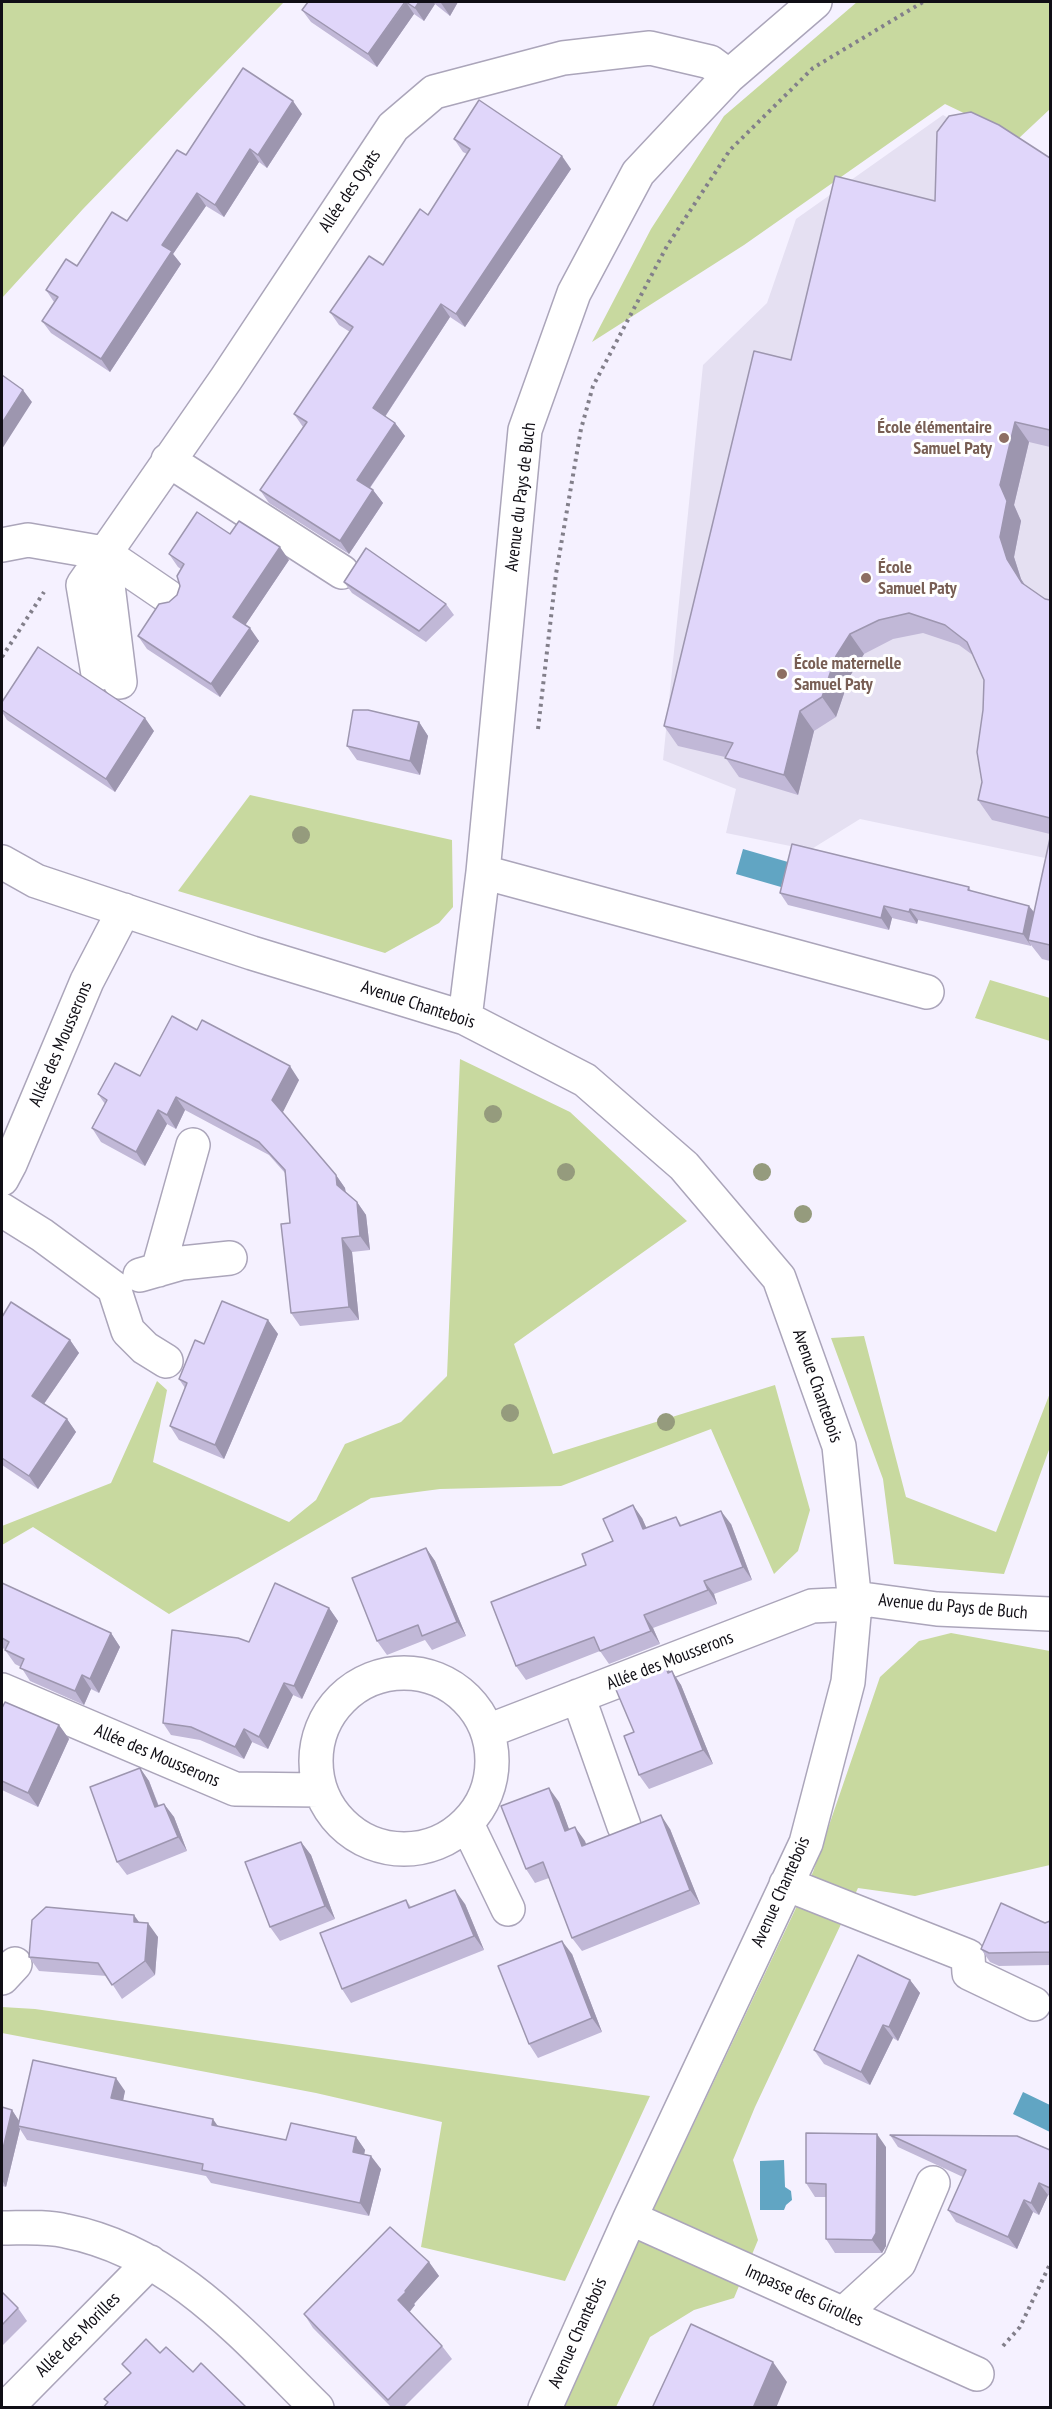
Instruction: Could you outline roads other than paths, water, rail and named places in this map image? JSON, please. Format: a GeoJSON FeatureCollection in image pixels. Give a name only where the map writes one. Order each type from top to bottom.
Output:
{"type":"FeatureCollection","features":[{"type":"Feature","properties":{"kind":"street","name":"Avenue du Pays de Buch"},"geometry":{"type":"LineString","coordinates":[[465,1018],[483,873],[525,430],[574,292],[638,173],[729,76],[815,2]]}},
{"type":"Feature","properties":{"kind":"street","name":"Allée des Oyats"},"geometry":{"type":"LineString","coordinates":[[109,678],[83,585],[226,379],[393,127],[434,92],[563,58],[650,48],[710,62],[729,76]]}},
{"type":"Feature","properties":{"kind":"street"},"geometry":{"type":"LineString","coordinates":[[168,460],[342,572]]}},
{"type":"Feature","properties":{"kind":"street"},"geometry":{"type":"LineString","coordinates":[[2,545],[28,540],[104,553],[170,598]]}},
{"type":"Feature","properties":{"kind":"street","name":"Avenue Chantebois"},"geometry":{"type":"LineString","coordinates":[[2,862],[36,881],[252,953],[465,1018],[585,1080],[684,1166],[779,1278],[839,1446],[855,1604],[848,1682],[806,1843],[630,2218],[545,2408]]}},
{"type":"Feature","properties":{"kind":"street"},"geometry":{"type":"LineString","coordinates":[[483,873],[927,992]]}},
{"type":"Feature","properties":{"kind":"street","name":"Allée des Mousserons"},"geometry":{"type":"LineString","coordinates":[[6,1158],[87,981],[124,910]]}},
{"type":"Feature","properties":{"kind":"street"},"geometry":{"type":"LineString","coordinates":[[158,1270],[193,1145]]}},
{"type":"Feature","properties":{"kind":"street"},"geometry":{"type":"LineString","coordinates":[[2,1210],[42,1235],[114,1288],[128,1331],[145,1348],[166,1361]]}},
{"type":"Feature","properties":{"kind":"street"},"geometry":{"type":"LineString","coordinates":[[114,1288],[145,1273],[182,1263],[230,1258]]}},
{"type":"Feature","properties":{"kind":"street","name":"Avenue du Pays de Buch"},"geometry":{"type":"LineString","coordinates":[[855,1604],[870,1600],[936,1609],[1050,1614]]}},
{"type":"Feature","properties":{"kind":"street","name":"Allée des Mousserons"},"geometry":{"type":"LineString","coordinates":[[488,1731],[812,1606],[855,1604]]}},
{"type":"Feature","properties":{"kind":"street"},"geometry":{"type":"LineString","coordinates":[[389,1673],[421,1673],[449,1684],[473,1704],[488,1731],[492,1756],[490,1780],[481,1803],[466,1824],[442,1841],[414,1849],[384,1848],[356,1836],[341,1823],[334,1816],[319,1790],[315,1760],[321,1730],[336,1703],[360,1683],[389,1673]]}},
{"type":"Feature","properties":{"kind":"street","name":"Allée des Mousserons"},"geometry":{"type":"LineString","coordinates":[[2,1690],[235,1789],[319,1790]]}},
{"type":"Feature","properties":{"kind":"street"},"geometry":{"type":"LineString","coordinates":[[578,1696],[624,1826]]}},
{"type":"Feature","properties":{"kind":"street"},"geometry":{"type":"LineString","coordinates":[[466,1824],[508,1909]]}},
{"type":"Feature","properties":{"kind":"street"},"geometry":{"type":"LineString","coordinates":[[786,1884],[968,1956],[969,1973],[1034,2004]]}},
{"type":"Feature","properties":{"kind":"street"},"geometry":{"type":"LineString","coordinates":[[843,2314],[898,2263],[933,2183]]}},
{"type":"Feature","properties":{"kind":"street","name":"Impasse des Girolles"},"geometry":{"type":"LineString","coordinates":[[630,2218],[977,2374]]}},
{"type":"Feature","properties":{"kind":"street"},"geometry":{"type":"LineString","coordinates":[[2,2228],[42,2228],[66,2231],[123,2248],[150,2262],[214,2306],[317,2408]]}},
{"type":"Feature","properties":{"kind":"street","name":"Allée des Morilles"},"geometry":{"type":"LineString","coordinates":[[6,2408],[150,2262]]}},
{"type":"Feature","properties":{"kind":"water"},"geometry":{"type":"Polygon","coordinates":[[[743,849],[788,862],[781,887],[736,874],[743,849]]]}},
{"type":"Feature","properties":{"kind":"water"},"geometry":{"type":"Polygon","coordinates":[[[1023,2092],[1050,2105],[1050,2132],[1013,2114],[1023,2092]]]}},
{"type":"Feature","properties":{"kind":"water"},"geometry":{"type":"Polygon","coordinates":[[[784,2160],[785,2187],[791,2191],[792,2200],[784,2210],[760,2210],[760,2161],[784,2160]]]}},
{"type":"Feature","properties":{"kind":"place","name":"École élémentaire Samuel Paty"},"geometry":{"type":"Point","coordinates":[1004,438]}},
{"type":"Feature","properties":{"kind":"place","name":"École Samuel Paty"},"geometry":{"type":"Point","coordinates":[866,578]}},
{"type":"Feature","properties":{"kind":"place","name":"École maternelle Samuel Paty"},"geometry":{"type":"Point","coordinates":[782,674]}}]}
